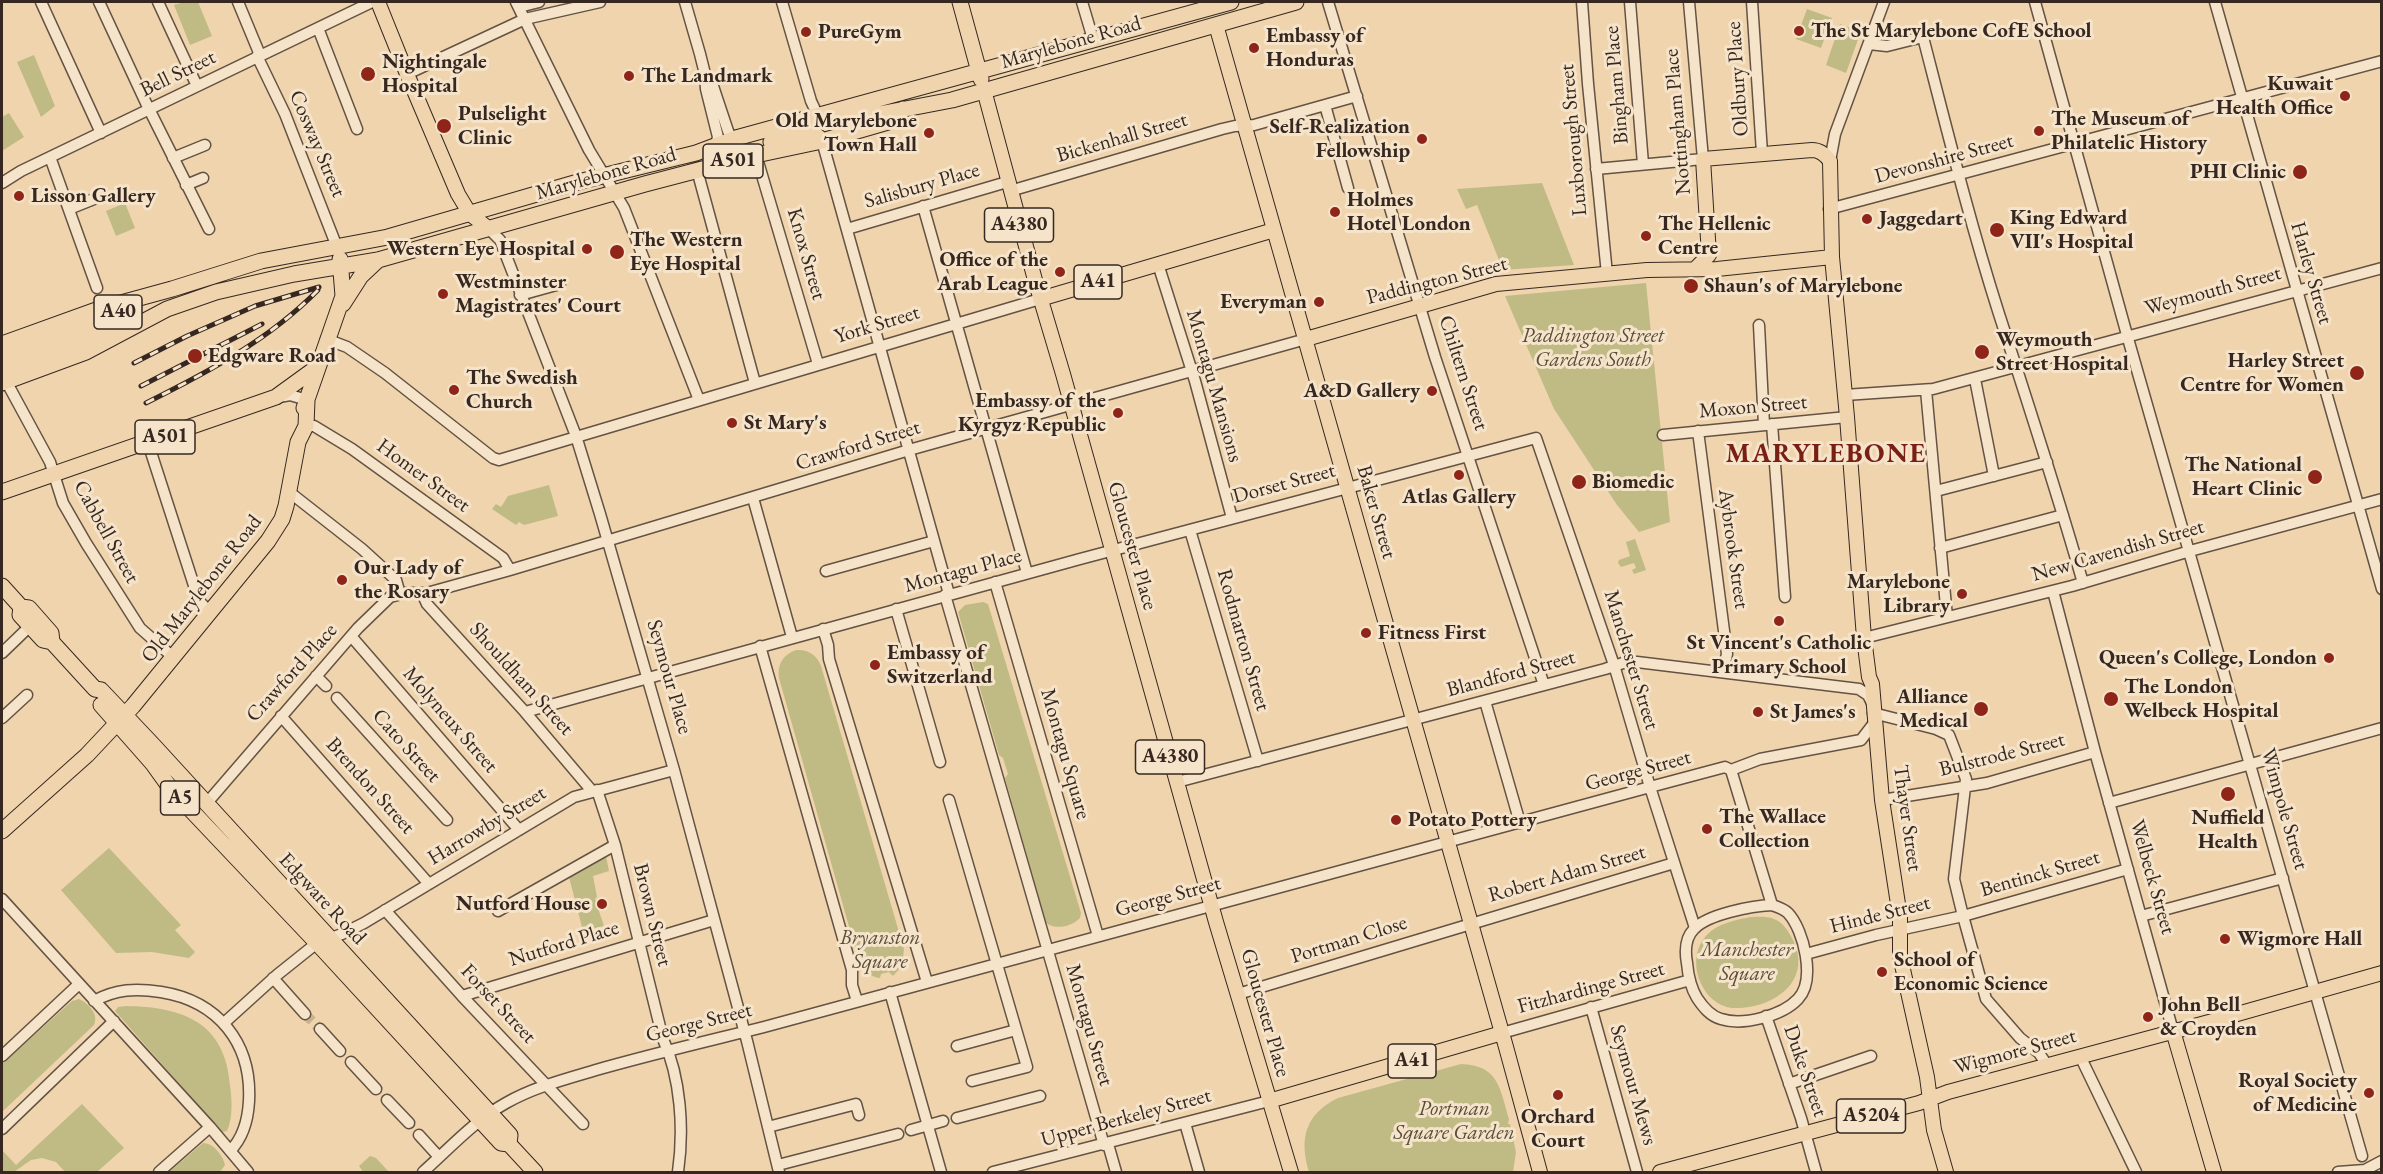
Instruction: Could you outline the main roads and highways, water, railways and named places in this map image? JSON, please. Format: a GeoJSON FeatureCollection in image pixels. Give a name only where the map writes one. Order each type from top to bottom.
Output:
{"type":"FeatureCollection","features":[{"type":"Feature","properties":{"kind":"highway","name":"Gloucester Place"},"geometry":{"type":"LineString","coordinates":[[960,2],[984,90]]}},
{"type":"Feature","properties":{"kind":"highway","name":"Marylebone Road"},"geometry":{"type":"LineString","coordinates":[[2,344],[99,309],[261,261],[388,237],[604,175],[696,153],[736,138],[1093,39],[1210,4],[1231,2]]}},
{"type":"Feature","properties":{"kind":"highway","name":"Marylebone Road"},"geometry":{"type":"LineString","coordinates":[[3,378],[103,344],[167,309],[236,287],[294,274],[378,260],[614,192],[756,155],[822,141],[888,122],[903,109],[946,101],[1296,2]]}},
{"type":"Feature","properties":{"kind":"highway","name":"Baker Street"},"geometry":{"type":"LineString","coordinates":[[1210,4],[1216,25]]}},
{"type":"Feature","properties":{"kind":"highway"},"geometry":{"type":"LineString","coordinates":[[818,116],[842,120],[903,109]]}},
{"type":"Feature","properties":{"kind":"highway"},"geometry":{"type":"LineString","coordinates":[[696,153],[721,156],[806,134],[817,135],[822,141]]}},
{"type":"Feature","properties":{"kind":"highway","name":"Old Marylebone Road"},"geometry":{"type":"LineString","coordinates":[[2,831],[87,755],[156,682],[268,541],[282,519],[301,418],[316,368],[343,296],[342,267],[337,247]]}},
{"type":"Feature","properties":{"kind":"highway","name":"Old Marylebone Road"},"geometry":{"type":"LineString","coordinates":[[334,318],[362,276],[378,260]]}},
{"type":"Feature","properties":{"kind":"highway","name":"A40"},"geometry":{"type":"LineString","coordinates":[[3,378],[66,340],[172,289]]}},
{"type":"Feature","properties":{"kind":"highway","name":"A40"},"geometry":{"type":"LineString","coordinates":[[2,356],[66,340],[167,309]]}},
{"type":"Feature","properties":{"kind":"highway","name":"A501"},"geometry":{"type":"LineString","coordinates":[[2,492],[276,397],[316,368]]}},
{"type":"Feature","properties":{"kind":"highway","name":"Old Marylebone Road"},"geometry":{"type":"LineString","coordinates":[[298,442],[306,426],[307,400]]}},
{"type":"Feature","properties":{"kind":"highway","name":"Edgware Road"},"geometry":{"type":"LineString","coordinates":[[2,586],[21,607],[29,608],[51,633],[52,642],[94,689],[94,695],[206,804],[323,941],[485,1117],[510,1135],[509,1144],[535,1173]]}},
{"type":"Feature","properties":{"kind":"highway","name":"Edgware Road"},"geometry":{"type":"LineString","coordinates":[[21,607],[20,615],[43,640],[52,642]]}},
{"type":"Feature","properties":{"kind":"highway","name":"Edgware Road"},"geometry":{"type":"LineString","coordinates":[[121,719],[171,789],[323,941]]}},
{"type":"Feature","properties":{"kind":"main road"},"geometry":{"type":"LineString","coordinates":[[378,2],[458,194],[470,214]]}},
{"type":"Feature","properties":{"kind":"main road","name":"Baker Street"},"geometry":{"type":"LineString","coordinates":[[1216,25],[1540,1173]]}},
{"type":"Feature","properties":{"kind":"main road","name":"Gloucester Place"},"geometry":{"type":"LineString","coordinates":[[984,90],[1008,186],[1269,1101]]}},
{"type":"Feature","properties":{"kind":"main road","name":"Thayer Street"},"geometry":{"type":"LineString","coordinates":[[1702,159],[1818,150],[1830,161],[1831,253],[1847,417],[1864,638],[1872,684],[1882,800],[1900,917],[1900,956],[1930,1100],[1934,1130],[1947,1173]]}},
{"type":"Feature","properties":{"kind":"main road","name":"Nottingham Place"},"geometry":{"type":"LineString","coordinates":[[1702,159],[1709,255]]}},
{"type":"Feature","properties":{"kind":"main road","name":"Seymour Place"},"geometry":{"type":"LineString","coordinates":[[470,214],[488,228]]}},
{"type":"Feature","properties":{"kind":"main road","name":"York Street"},"geometry":{"type":"LineString","coordinates":[[1040,299],[1274,230]]}},
{"type":"Feature","properties":{"kind":"main road","name":"Paddington Street"},"geometry":{"type":"LineString","coordinates":[[1306,339],[1496,284],[1607,274],[1710,270],[1831,253]]}},
{"type":"Feature","properties":{"kind":"main road"},"geometry":{"type":"LineString","coordinates":[[1695,269],[1709,255],[1725,267]]}},
{"type":"Feature","properties":{"kind":"main road","name":"Wigmore Street"},"geometry":{"type":"LineString","coordinates":[[1660,1173],[2382,973]]}},
{"type":"Feature","properties":{"kind":"main road","name":"Welbeck Street"},"geometry":{"type":"LineString","coordinates":[[2173,1031],[2214,1173]]}},
{"type":"Feature","properties":{"kind":"main road","name":"A41"},"geometry":{"type":"LineString","coordinates":[[1269,1101],[1502,1033]]}},
{"type":"Feature","properties":{"kind":"main road","name":"A4380"},"geometry":{"type":"LineString","coordinates":[[1269,1101],[1290,1173]]}},
{"type":"Feature","properties":{"kind":"tunnel"},"geometry":{"type":"LineString","coordinates":[[305,1014],[320,1029]]}},
{"type":"Feature","properties":{"kind":"railway"},"geometry":{"type":"LineString","coordinates":[[134,363],[187,336],[255,306],[319,287]]}},
{"type":"Feature","properties":{"kind":"railway"},"geometry":{"type":"LineString","coordinates":[[146,403],[237,354],[279,324],[318,290]]}},
{"type":"Feature","properties":{"kind":"railway"},"geometry":{"type":"LineString","coordinates":[[141,386],[262,324]]}},
{"type":"Feature","properties":{"kind":"place","name":"The St Marylebone CofE School"},"geometry":{"type":"Point","coordinates":[1799,31]}},
{"type":"Feature","properties":{"kind":"place","name":"PureGym"},"geometry":{"type":"Point","coordinates":[806,32]}},
{"type":"Feature","properties":{"kind":"place","name":"Embassy of Honduras"},"geometry":{"type":"Point","coordinates":[1254,48]}},
{"type":"Feature","properties":{"kind":"place","name":"Nightingale Hospital"},"geometry":{"type":"Point","coordinates":[368,74]}},
{"type":"Feature","properties":{"kind":"place","name":"The Landmark"},"geometry":{"type":"Point","coordinates":[629,76]}},
{"type":"Feature","properties":{"kind":"place","name":"Kuwait Health Office"},"geometry":{"type":"Point","coordinates":[2345,96]}},
{"type":"Feature","properties":{"kind":"place","name":"Pulselight Clinic"},"geometry":{"type":"Point","coordinates":[444,126]}},
{"type":"Feature","properties":{"kind":"place","name":"The Museum of Philatelic History"},"geometry":{"type":"Point","coordinates":[2039,131]}},
{"type":"Feature","properties":{"kind":"place","name":"Old Marylebone Town Hall"},"geometry":{"type":"Point","coordinates":[929,133]}},
{"type":"Feature","properties":{"kind":"place","name":"Self-Realization Fellowship"},"geometry":{"type":"Point","coordinates":[1422,139]}},
{"type":"Feature","properties":{"kind":"place","name":"PHI Clinic"},"geometry":{"type":"Point","coordinates":[2300,172]}},
{"type":"Feature","properties":{"kind":"place","name":"Lisson Gallery"},"geometry":{"type":"Point","coordinates":[19,196]}},
{"type":"Feature","properties":{"kind":"place","name":"Holmes Hotel London"},"geometry":{"type":"Point","coordinates":[1335,212]}},
{"type":"Feature","properties":{"kind":"place","name":"Jaggedart"},"geometry":{"type":"Point","coordinates":[1867,219]}},
{"type":"Feature","properties":{"kind":"place","name":"King Edward VII's Hospital"},"geometry":{"type":"Point","coordinates":[1997,230]}},
{"type":"Feature","properties":{"kind":"place","name":"The Hellenic Centre"},"geometry":{"type":"Point","coordinates":[1646,236]}},
{"type":"Feature","properties":{"kind":"place","name":"Western Eye Hospital"},"geometry":{"type":"Point","coordinates":[587,249]}},
{"type":"Feature","properties":{"kind":"place","name":"The Western Eye Hospital"},"geometry":{"type":"Point","coordinates":[617,252]}},
{"type":"Feature","properties":{"kind":"place","name":"Office of the Arab League"},"geometry":{"type":"Point","coordinates":[1060,272]}},
{"type":"Feature","properties":{"kind":"place","name":"Shaun's of Marylebone"},"geometry":{"type":"Point","coordinates":[1691,286]}},
{"type":"Feature","properties":{"kind":"place","name":"Westminster Magistrates' Court"},"geometry":{"type":"Point","coordinates":[443,294]}},
{"type":"Feature","properties":{"kind":"place","name":"Everyman"},"geometry":{"type":"Point","coordinates":[1319,302]}},
{"type":"Feature","properties":{"kind":"place","name":"Weymouth Street Hospital"},"geometry":{"type":"Point","coordinates":[1982,352]}},
{"type":"Feature","properties":{"kind":"place","name":"Edgware Road"},"geometry":{"type":"Point","coordinates":[195,356]}},
{"type":"Feature","properties":{"kind":"place","name":"Harley Street Centre for Women"},"geometry":{"type":"Point","coordinates":[2357,373]}},
{"type":"Feature","properties":{"kind":"place","name":"The Swedish Church"},"geometry":{"type":"Point","coordinates":[454,390]}},
{"type":"Feature","properties":{"kind":"place","name":"A&D Gallery"},"geometry":{"type":"Point","coordinates":[1432,391]}},
{"type":"Feature","properties":{"kind":"place","name":"Embassy of the Kyrgyz Republic"},"geometry":{"type":"Point","coordinates":[1118,413]}},
{"type":"Feature","properties":{"kind":"place","name":"St Mary's"},"geometry":{"type":"Point","coordinates":[732,423]}},
{"type":"Feature","properties":{"kind":"place","name":"Atlas Gallery"},"geometry":{"type":"Point","coordinates":[1459,475]}},
{"type":"Feature","properties":{"kind":"place","name":"The National Heart Clinic"},"geometry":{"type":"Point","coordinates":[2315,477]}},
{"type":"Feature","properties":{"kind":"place","name":"Biomedic"},"geometry":{"type":"Point","coordinates":[1579,482]}},
{"type":"Feature","properties":{"kind":"place","name":"Our Lady of the Rosary"},"geometry":{"type":"Point","coordinates":[342,580]}},
{"type":"Feature","properties":{"kind":"place","name":"Marylebone Library"},"geometry":{"type":"Point","coordinates":[1962,594]}},
{"type":"Feature","properties":{"kind":"place","name":"St Vincent's Catholic Primary School"},"geometry":{"type":"Point","coordinates":[1779,621]}},
{"type":"Feature","properties":{"kind":"place","name":"Fitness First"},"geometry":{"type":"Point","coordinates":[1366,633]}},
{"type":"Feature","properties":{"kind":"place","name":"Queen's College, London"},"geometry":{"type":"Point","coordinates":[2329,658]}},
{"type":"Feature","properties":{"kind":"place","name":"Embassy of Switzerland"},"geometry":{"type":"Point","coordinates":[875,665]}},
{"type":"Feature","properties":{"kind":"place","name":"The London Welbeck Hospital"},"geometry":{"type":"Point","coordinates":[2111,699]}},
{"type":"Feature","properties":{"kind":"place","name":"Alliance Medical"},"geometry":{"type":"Point","coordinates":[1981,709]}},
{"type":"Feature","properties":{"kind":"place","name":"St James's"},"geometry":{"type":"Point","coordinates":[1758,712]}},
{"type":"Feature","properties":{"kind":"place","name":"Nuffield Health"},"geometry":{"type":"Point","coordinates":[2228,794]}},
{"type":"Feature","properties":{"kind":"place","name":"Potato Pottery"},"geometry":{"type":"Point","coordinates":[1396,820]}},
{"type":"Feature","properties":{"kind":"place","name":"The Wallace Collection"},"geometry":{"type":"Point","coordinates":[1707,829]}},
{"type":"Feature","properties":{"kind":"place","name":"Nutford House"},"geometry":{"type":"Point","coordinates":[602,904]}},
{"type":"Feature","properties":{"kind":"place","name":"Wigmore Hall"},"geometry":{"type":"Point","coordinates":[2225,939]}},
{"type":"Feature","properties":{"kind":"place","name":"School of Economic Science"},"geometry":{"type":"Point","coordinates":[1882,972]}},
{"type":"Feature","properties":{"kind":"place","name":"John Bell & Croyden"},"geometry":{"type":"Point","coordinates":[2148,1017]}},
{"type":"Feature","properties":{"kind":"place","name":"Royal Society of Medicine"},"geometry":{"type":"Point","coordinates":[2369,1093]}},
{"type":"Feature","properties":{"kind":"place","name":"Orchard Court"},"geometry":{"type":"Point","coordinates":[1558,1095]}},
{"type":"Feature","properties":{"kind":"district","name":"MARYLEBONE"},"geometry":{"type":"Point","coordinates":[1826,455]}},
{"type":"Feature","properties":{"kind":"park label","name":"Paddington Street Gardens South"},"geometry":{"type":"Point","coordinates":[1593,348]}},
{"type":"Feature","properties":{"kind":"park label","name":"Bryanston Square"},"geometry":{"type":"Point","coordinates":[880,950]}},
{"type":"Feature","properties":{"kind":"park label","name":"Manchester Square"},"geometry":{"type":"Point","coordinates":[1747,962]}},
{"type":"Feature","properties":{"kind":"park label","name":"Portman Square Garden"},"geometry":{"type":"Point","coordinates":[1454,1121]}}]}
